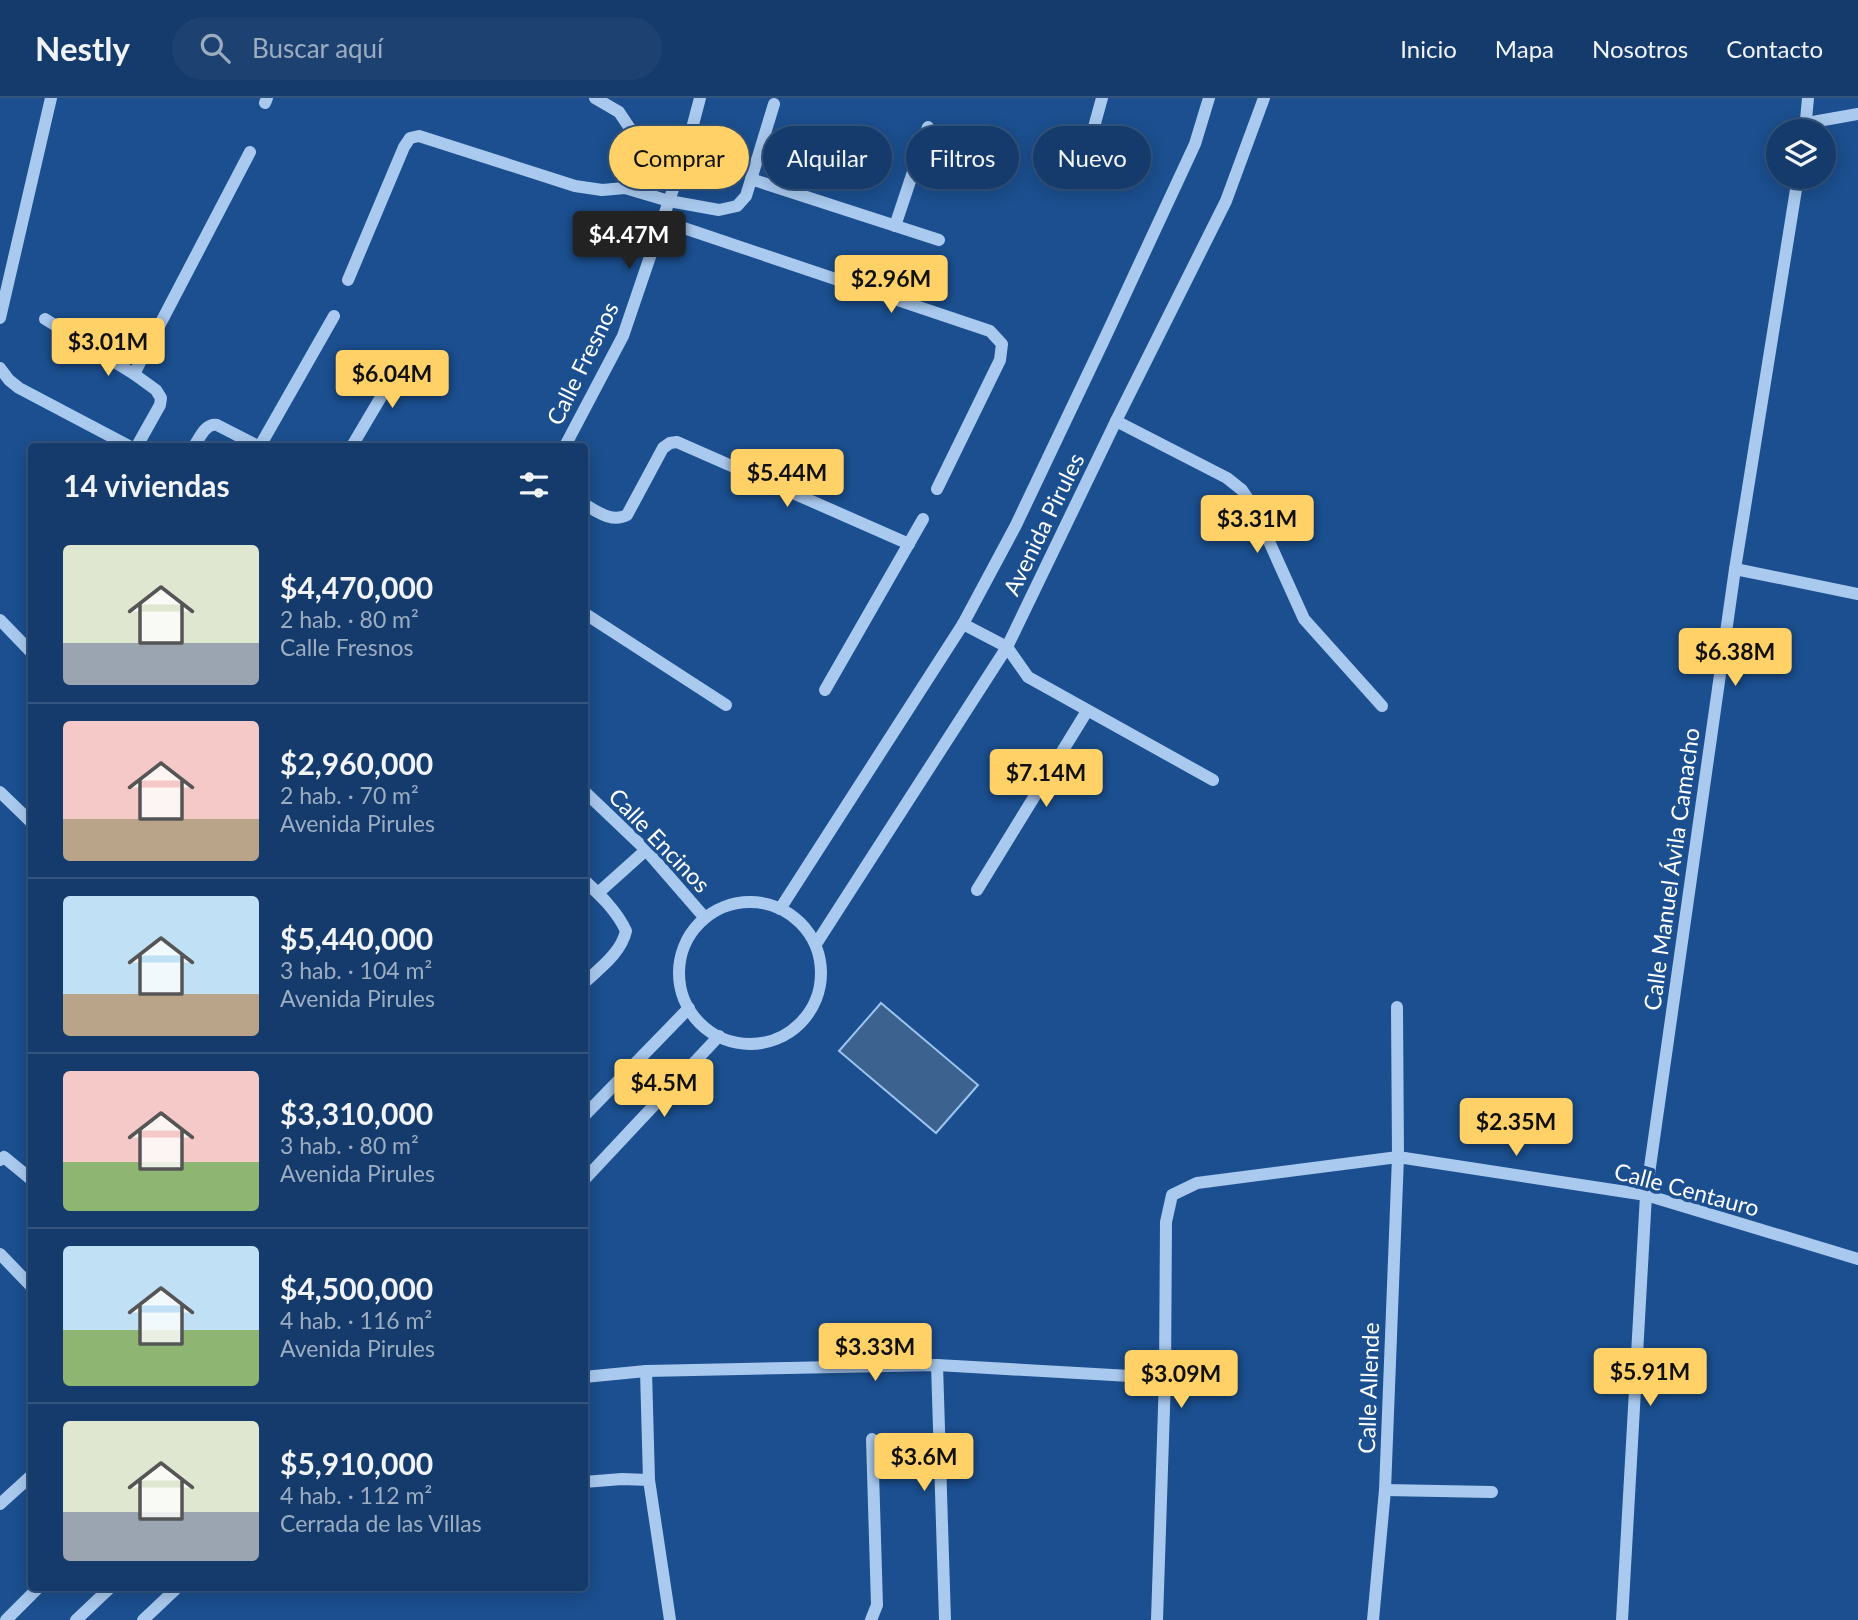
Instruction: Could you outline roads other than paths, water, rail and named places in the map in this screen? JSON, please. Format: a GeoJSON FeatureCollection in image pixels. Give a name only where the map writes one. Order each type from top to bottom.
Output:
{"type":"FeatureCollection","features":[{"type":"Feature","properties":{"kind":"street"},"geometry":{"type":"LineString","coordinates":[[1,314],[51,98]]}},
{"type":"Feature","properties":{"kind":"street"},"geometry":{"type":"LineString","coordinates":[[595,98],[619,112],[628,126]]}},
{"type":"Feature","properties":{"kind":"street","name":"Calle Fresnos"},"geometry":{"type":"LineString","coordinates":[[693,126],[700,98]]}},
{"type":"Feature","properties":{"kind":"street"},"geometry":{"type":"LineString","coordinates":[[1094,126],[1102,98]]}},
{"type":"Feature","properties":{"kind":"street","name":"Avenida Pirules"},"geometry":{"type":"LineString","coordinates":[[780,909],[963,624],[1016,525],[1195,144],[1209,98]]}},
{"type":"Feature","properties":{"kind":"street","name":"Avenida Pirules"},"geometry":{"type":"LineString","coordinates":[[816,944],[1007,647],[1226,201],[1264,98]]}},
{"type":"Feature","properties":{"kind":"street"},"geometry":{"type":"LineString","coordinates":[[1807,119],[1808,98]]}},
{"type":"Feature","properties":{"kind":"street"},"geometry":{"type":"LineString","coordinates":[[348,280],[410,138],[419,136],[575,186],[602,190],[625,188],[670,201],[719,210],[737,206],[746,196],[774,104]]}},
{"type":"Feature","properties":{"kind":"street"},"geometry":{"type":"LineString","coordinates":[[1836,120],[1858,114]]}},
{"type":"Feature","properties":{"kind":"street"},"geometry":{"type":"LineString","coordinates":[[134,374],[250,152]]}},
{"type":"Feature","properties":{"kind":"street"},"geometry":{"type":"LineString","coordinates":[[751,179],[939,240]]}},
{"type":"Feature","properties":{"kind":"street","name":"Calle Fresnos"},"geometry":{"type":"LineString","coordinates":[[567,443],[624,337],[674,189]]}},
{"type":"Feature","properties":{"kind":"street"},"geometry":{"type":"LineString","coordinates":[[895,226],[907,189]]}},
{"type":"Feature","properties":{"kind":"street","name":"Calle Manuel Ávila Camacho"},"geometry":{"type":"LineString","coordinates":[[1622,1620],[1646,1195],[1735,569],[1796,189]]}},
{"type":"Feature","properties":{"kind":"street"},"geometry":{"type":"LineString","coordinates":[[663,221],[990,331],[1002,344],[1000,360],[937,489]]}},
{"type":"Feature","properties":{"kind":"street"},"geometry":{"type":"LineString","coordinates":[[261,443],[334,316]]}},
{"type":"Feature","properties":{"kind":"street"},"geometry":{"type":"LineString","coordinates":[[45,319],[156,390],[162,398],[160,405],[139,443]]}},
{"type":"Feature","properties":{"kind":"street"},"geometry":{"type":"LineString","coordinates":[[354,443],[404,358]]}},
{"type":"Feature","properties":{"kind":"street"},"geometry":{"type":"LineString","coordinates":[[0,368],[19,388],[123,443]]}},
{"type":"Feature","properties":{"kind":"street"},"geometry":{"type":"LineString","coordinates":[[1116,421],[1227,478],[1242,490],[1254,508],[1304,619],[1382,706]]}},
{"type":"Feature","properties":{"kind":"street"},"geometry":{"type":"LineString","coordinates":[[196,443],[212,424],[253,443]]}},
{"type":"Feature","properties":{"kind":"street"},"geometry":{"type":"LineString","coordinates":[[588,507],[611,519],[621,519],[627,515],[663,448],[677,442],[909,544]]}},
{"type":"Feature","properties":{"kind":"street"},"geometry":{"type":"LineString","coordinates":[[825,690],[923,519]]}},
{"type":"Feature","properties":{"kind":"street"},"geometry":{"type":"LineString","coordinates":[[1735,569],[1858,594]]}},
{"type":"Feature","properties":{"kind":"street"},"geometry":{"type":"LineString","coordinates":[[588,616],[726,705]]}},
{"type":"Feature","properties":{"kind":"street"},"geometry":{"type":"LineString","coordinates":[[0,620],[28,649]]}},
{"type":"Feature","properties":{"kind":"street"},"geometry":{"type":"LineString","coordinates":[[963,624],[1007,647],[1028,677],[1213,780]]}},
{"type":"Feature","properties":{"kind":"street"},"geometry":{"type":"LineString","coordinates":[[977,890],[1087,711]]}},
{"type":"Feature","properties":{"kind":"street"},"geometry":{"type":"LineString","coordinates":[[0,792],[28,819]]}},
{"type":"Feature","properties":{"kind":"street","name":"Calle Encinos"},"geometry":{"type":"LineString","coordinates":[[588,795],[646,850],[705,918]]}},
{"type":"Feature","properties":{"kind":"street"},"geometry":{"type":"LineString","coordinates":[[598,893],[646,850]]}},
{"type":"Feature","properties":{"kind":"street"},"geometry":{"type":"LineString","coordinates":[[588,884],[621,921],[626,931],[624,941],[614,955],[588,979]]}},
{"type":"Feature","properties":{"kind":"street"},"geometry":{"type":"LineString","coordinates":[[742,902],[762,903],[780,909],[802,924],[816,944],[822,969],[819,993],[808,1015],[790,1032],[768,1042],[743,1043],[719,1036],[702,1024],[689,1008],[681,990],[679,970],[683,950],[692,932],[705,918],[722,907],[742,902]]}},
{"type":"Feature","properties":{"kind":"street","name":"Calle Allende"},"geometry":{"type":"LineString","coordinates":[[1373,1620],[1385,1490],[1398,1157],[1397,1007]]}},
{"type":"Feature","properties":{"kind":"street"},"geometry":{"type":"LineString","coordinates":[[588,1112],[689,1008]]}},
{"type":"Feature","properties":{"kind":"street"},"geometry":{"type":"LineString","coordinates":[[588,1176],[719,1036]]}},
{"type":"Feature","properties":{"kind":"street"},"geometry":{"type":"LineString","coordinates":[[0,1160],[4,1157],[28,1173]]}},
{"type":"Feature","properties":{"kind":"street","name":"Calle Centauro"},"geometry":{"type":"LineString","coordinates":[[1165,1378],[1166,1222],[1172,1195],[1197,1183],[1398,1157],[1646,1195],[1858,1259]]}},
{"type":"Feature","properties":{"kind":"street"},"geometry":{"type":"LineString","coordinates":[[0,1254],[28,1283]]}},
{"type":"Feature","properties":{"kind":"street"},"geometry":{"type":"LineString","coordinates":[[937,1365],[945,1620]]}},
{"type":"Feature","properties":{"kind":"street"},"geometry":{"type":"LineString","coordinates":[[588,1377],[646,1371],[937,1365],[1165,1378],[1157,1620]]}},
{"type":"Feature","properties":{"kind":"street"},"geometry":{"type":"LineString","coordinates":[[646,1371],[649,1480],[670,1620]]}},
{"type":"Feature","properties":{"kind":"street"},"geometry":{"type":"LineString","coordinates":[[871,1620],[877,1605],[872,1439]]}},
{"type":"Feature","properties":{"kind":"street"},"geometry":{"type":"LineString","coordinates":[[0,1504],[28,1479]]}},
{"type":"Feature","properties":{"kind":"street"},"geometry":{"type":"LineString","coordinates":[[588,1482],[649,1480]]}},
{"type":"Feature","properties":{"kind":"street"},"geometry":{"type":"LineString","coordinates":[[1385,1490],[1492,1492]]}},
{"type":"Feature","properties":{"kind":"street"},"geometry":{"type":"LineString","coordinates":[[6,1620],[35,1591]]}},
{"type":"Feature","properties":{"kind":"street"},"geometry":{"type":"LineString","coordinates":[[76,1620],[107,1591]]}},
{"type":"Feature","properties":{"kind":"street"},"geometry":{"type":"LineString","coordinates":[[143,1620],[174,1591]]}},
{"type":"Feature","properties":{"kind":"water"},"geometry":{"type":"Polygon","coordinates":[[[881,1003],[978,1085],[936,1133],[839,1051],[881,1003]]]}}]}
